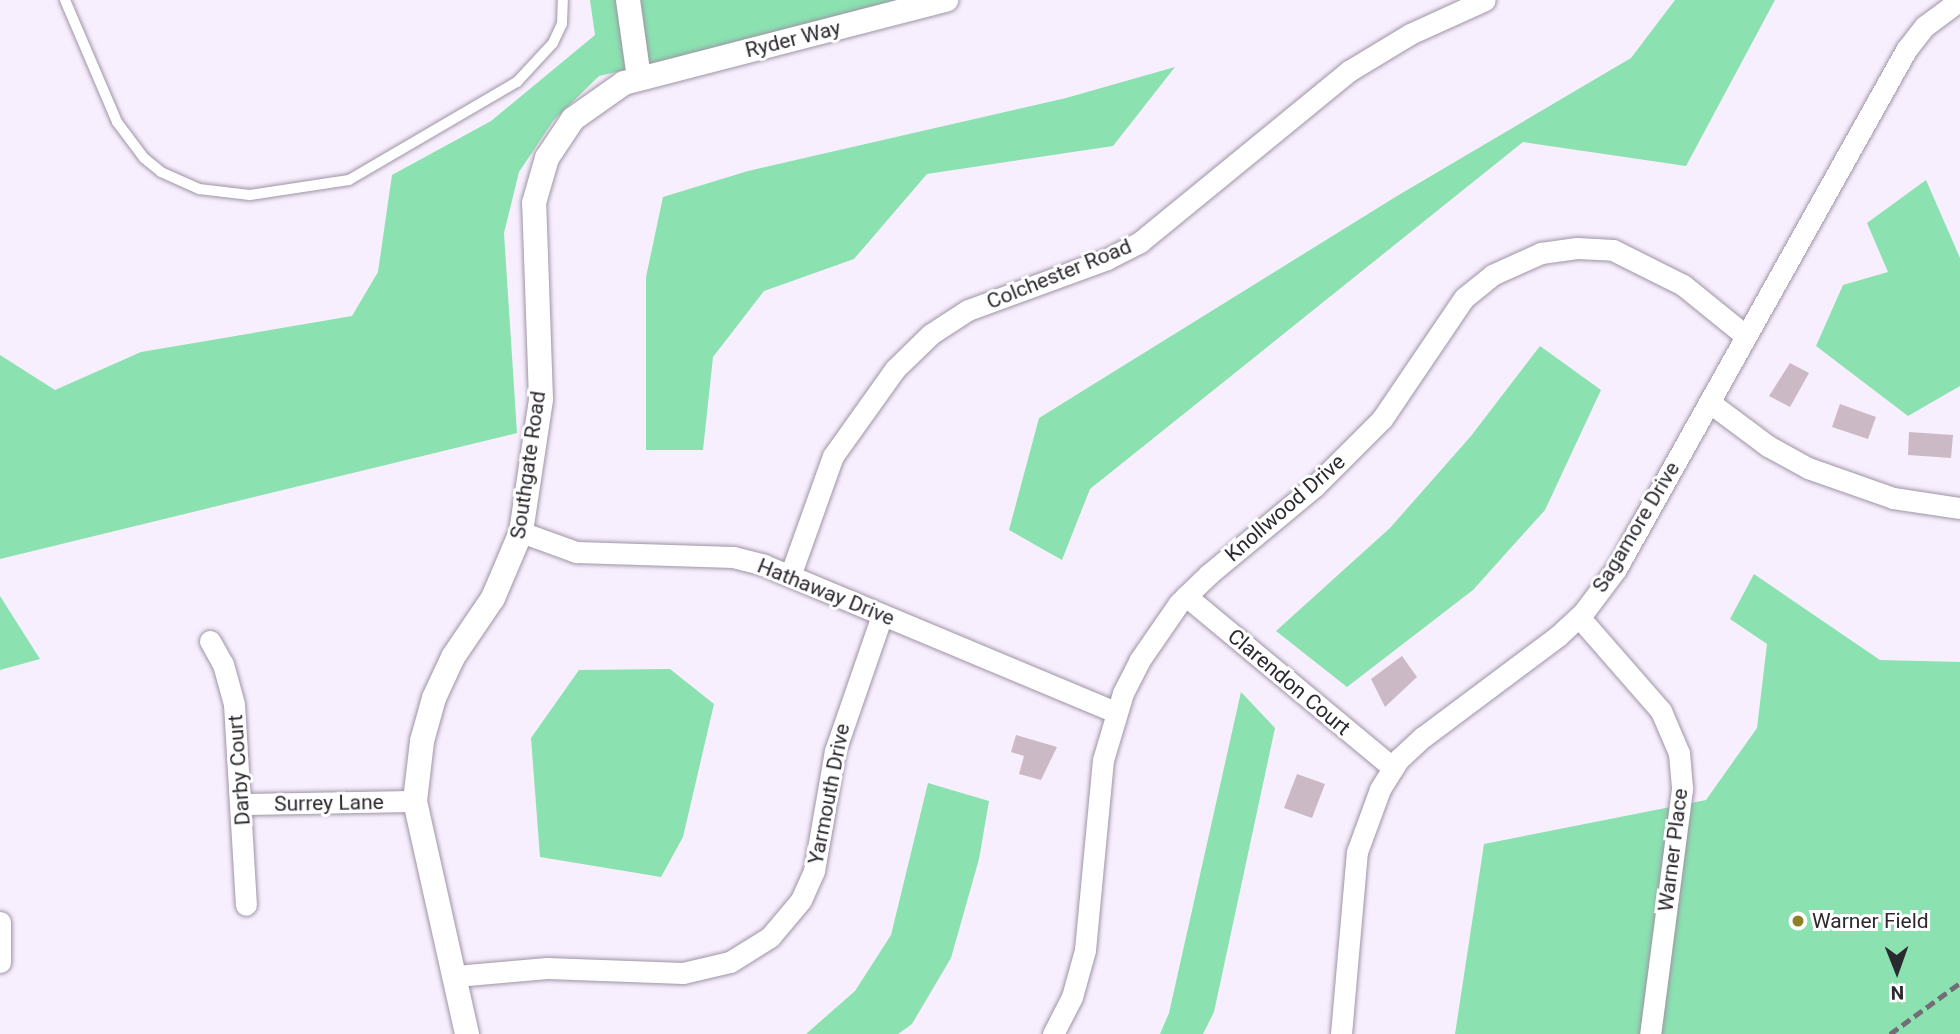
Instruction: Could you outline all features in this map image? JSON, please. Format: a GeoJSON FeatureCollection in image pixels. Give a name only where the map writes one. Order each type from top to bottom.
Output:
{"type":"FeatureCollection","features":[{"type":"Feature","properties":{"kind":"street"},"geometry":{"type":"LineString","coordinates":[[628,0],[639,78]]}},
{"type":"Feature","properties":{"kind":"street","name":"Ryder Way"},"geometry":{"type":"LineString","coordinates":[[639,78],[946,0]]}},
{"type":"Feature","properties":{"kind":"street","name":"Colchester Road"},"geometry":{"type":"LineString","coordinates":[[790,576],[833,456],[895,369],[931,334],[968,310],[1107,258],[1140,242],[1349,71],[1410,34],[1485,0]]}},
{"type":"Feature","properties":{"kind":"street","name":"Sagamore Drive"},"geometry":{"type":"LineString","coordinates":[[1340,1034],[1357,852],[1370,809],[1393,768],[1423,737],[1579,617],[1616,569],[1906,50],[1936,16],[1960,0]]}},
{"type":"Feature","properties":{"kind":"street","name":"Southgate Road"},"geometry":{"type":"LineString","coordinates":[[467,1034],[415,801],[422,741],[434,698],[453,657],[493,598],[522,532],[541,399],[533,222],[537,188],[554,144],[573,119],[604,94],[639,78]]}},
{"type":"Feature","properties":{"kind":"street","name":"Knollwood Drive"},"geometry":{"type":"LineString","coordinates":[[1053,1034],[1072,997],[1085,950],[1098,795],[1116,712],[1139,661],[1186,596],[1382,419],[1452,311],[1477,285],[1507,266],[1559,250],[1613,250],[1683,285],[1746,336]]}},
{"type":"Feature","properties":{"kind":"street"},"geometry":{"type":"LineString","coordinates":[[1709,402],[1768,446],[1818,472],[1893,498],[1960,508]]}},
{"type":"Feature","properties":{"kind":"street","name":"Hathaway Drive"},"geometry":{"type":"LineString","coordinates":[[522,532],[576,552],[733,557],[790,576],[1116,712]]}},
{"type":"Feature","properties":{"kind":"street","name":"Clarendon Court"},"geometry":{"type":"LineString","coordinates":[[1186,596],[1393,768]]}},
{"type":"Feature","properties":{"kind":"street","name":"Yarmouth Drive"},"geometry":{"type":"LineString","coordinates":[[456,976],[547,968],[683,973],[730,962],[770,937],[801,900],[814,871],[835,751],[882,615]]}},
{"type":"Feature","properties":{"kind":"street","name":"Warner Place"},"geometry":{"type":"LineString","coordinates":[[1579,617],[1661,711],[1679,753],[1682,789],[1650,1034]]}},
{"type":"Feature","properties":{"kind":"street","name":"Darby Court"},"geometry":{"type":"LineString","coordinates":[[209,641],[223,664],[234,704],[243,804],[246,905]]}},
{"type":"Feature","properties":{"kind":"street","name":"Surrey Lane"},"geometry":{"type":"LineString","coordinates":[[243,804],[415,801]]}},
{"type":"Feature","properties":{"kind":"street"},"geometry":{"type":"LineString","coordinates":[[0,922],[0,962]]}},
{"type":"Feature","properties":{"kind":"lane"},"geometry":{"type":"LineString","coordinates":[[65,0],[117,122],[144,158],[161,172],[199,189],[250,195],[349,180],[517,82],[553,43],[562,24],[562,0]]}},
{"type":"Feature","properties":{"kind":"green space"},"geometry":{"type":"Polygon","coordinates":[[[590,0],[925,0],[599,76],[553,121],[519,172],[504,233],[517,433],[0,559],[0,355],[55,390],[141,352],[352,316],[378,272],[392,175],[491,121],[595,35],[590,0]]]}},
{"type":"Feature","properties":{"kind":"green space"},"geometry":{"type":"Polygon","coordinates":[[[1675,0],[1775,0],[1686,166],[1523,142],[1090,489],[1062,560],[1009,530],[1039,418],[1397,196],[1631,58],[1675,0]]]}},
{"type":"Feature","properties":{"kind":"green space"},"geometry":{"type":"Polygon","coordinates":[[[1175,67],[1113,146],[927,174],[854,259],[764,291],[713,357],[703,450],[646,450],[646,277],[663,197],[748,171],[1066,98],[1175,67]]]}},
{"type":"Feature","properties":{"kind":"green space"},"geometry":{"type":"Polygon","coordinates":[[[1926,180],[1960,258],[1960,386],[1908,416],[1816,346],[1843,285],[1888,272],[1867,223],[1926,180]]]}},
{"type":"Feature","properties":{"kind":"green space"},"geometry":{"type":"Polygon","coordinates":[[[1540,346],[1601,390],[1545,510],[1473,590],[1347,687],[1276,631],[1390,528],[1471,436],[1540,346]]]}},
{"type":"Feature","properties":{"kind":"green space"},"geometry":{"type":"Polygon","coordinates":[[[1754,574],[1880,660],[1960,662],[1960,1034],[1455,1034],[1484,844],[1706,800],[1757,728],[1767,644],[1730,619],[1754,574]]]}},
{"type":"Feature","properties":{"kind":"green space"},"geometry":{"type":"Polygon","coordinates":[[[0,596],[40,659],[0,670],[0,596]]]}},
{"type":"Feature","properties":{"kind":"green space"},"geometry":{"type":"Polygon","coordinates":[[[670,669],[714,704],[683,837],[661,877],[540,857],[531,738],[579,670],[670,669]]]}},
{"type":"Feature","properties":{"kind":"green space"},"geometry":{"type":"Polygon","coordinates":[[[1241,692],[1275,728],[1214,1012],[1203,1034],[1160,1034],[1169,1013],[1241,692]]]}},
{"type":"Feature","properties":{"kind":"green space"},"geometry":{"type":"Polygon","coordinates":[[[928,783],[989,801],[979,859],[951,958],[912,1024],[898,1034],[806,1034],[855,991],[891,935],[928,783]]]}},
{"type":"Feature","properties":{"kind":"building"},"geometry":{"type":"Polygon","coordinates":[[[1790,363],[1809,373],[1790,407],[1769,396],[1790,363]]]}},
{"type":"Feature","properties":{"kind":"building"},"geometry":{"type":"Polygon","coordinates":[[[1840,404],[1876,417],[1868,439],[1832,427],[1840,404]]]}},
{"type":"Feature","properties":{"kind":"building"},"geometry":{"type":"Polygon","coordinates":[[[1909,432],[1953,435],[1951,458],[1908,455],[1909,432]]]}},
{"type":"Feature","properties":{"kind":"building"},"geometry":{"type":"Polygon","coordinates":[[[1402,656],[1417,677],[1385,707],[1371,679],[1402,656]]]}},
{"type":"Feature","properties":{"kind":"building"},"geometry":{"type":"Polygon","coordinates":[[[1016,735],[1057,747],[1041,780],[1019,774],[1024,756],[1011,752],[1016,735]]]}},
{"type":"Feature","properties":{"kind":"building"},"geometry":{"type":"Polygon","coordinates":[[[1297,774],[1325,784],[1312,818],[1284,808],[1297,774]]]}},
{"type":"Feature","properties":{"kind":"railway"},"geometry":{"type":"LineString","coordinates":[[1890,1034],[1960,983]]}},
{"type":"Feature","properties":{"kind":"place","name":"Warner Field"},"geometry":{"type":"Point","coordinates":[1798,921]}}]}
